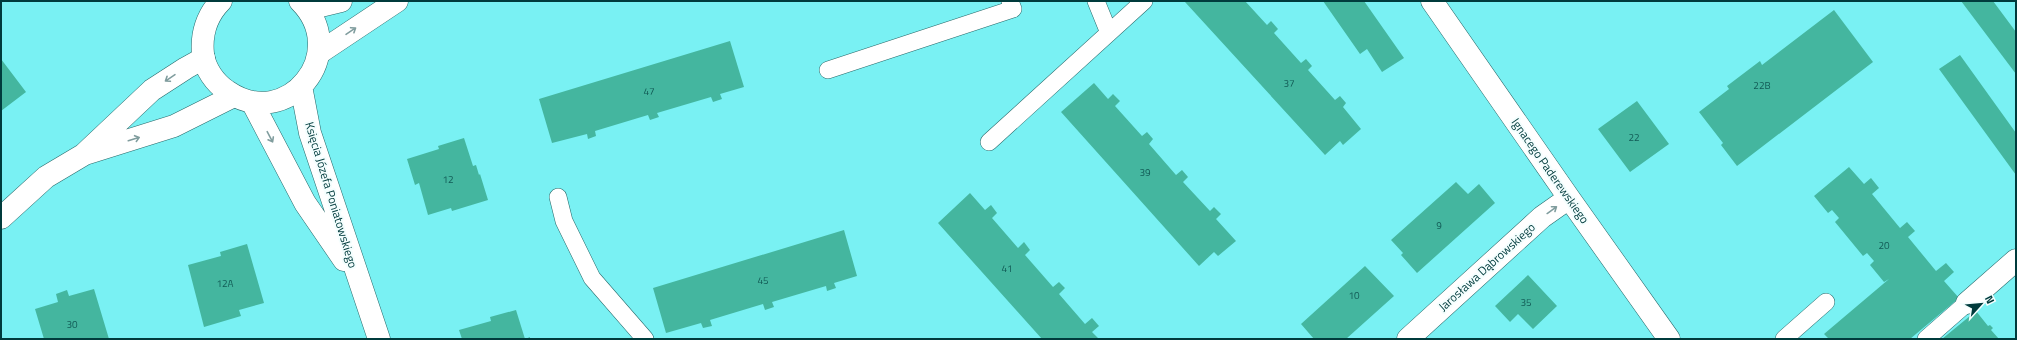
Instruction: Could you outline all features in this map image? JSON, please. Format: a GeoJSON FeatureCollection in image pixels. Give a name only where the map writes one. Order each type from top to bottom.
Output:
{"type":"FeatureCollection","features":[{"type":"Feature","properties":{"kind":"street"},"geometry":{"type":"LineString","coordinates":[[220,1],[206,22],[203,34],[204,58],[210,74],[221,87],[243,99],[266,103],[279,100],[291,94],[301,86],[316,65],[319,53],[319,38],[316,23],[304,5],[341,1]]}},
{"type":"Feature","properties":{"kind":"street"},"geometry":{"type":"LineString","coordinates":[[319,53],[397,1]]}},
{"type":"Feature","properties":{"kind":"street","name":"Ignacego Paderewskiego"},"geometry":{"type":"LineString","coordinates":[[1432,1],[1669,339]]}},
{"type":"Feature","properties":{"kind":"street"},"geometry":{"type":"LineString","coordinates":[[1,218],[46,177],[83,155],[152,90],[204,58]]}},
{"type":"Feature","properties":{"kind":"street","name":"Księcia Józefa Poniatowskiego"},"geometry":{"type":"LineString","coordinates":[[301,86],[310,133],[358,281],[379,339]]}},
{"type":"Feature","properties":{"kind":"street"},"geometry":{"type":"LineString","coordinates":[[83,155],[174,126],[243,99]]}},
{"type":"Feature","properties":{"kind":"street","name":"Księcia Józefa Poniatowskiego"},"geometry":{"type":"LineString","coordinates":[[243,99],[305,203],[358,281]]}},
{"type":"Feature","properties":{"kind":"street","name":"Jarosława Dąbrowskiego"},"geometry":{"type":"LineString","coordinates":[[1408,339],[1542,217],[1569,198]]}},
{"type":"Feature","properties":{"kind":"street"},"geometry":{"type":"LineString","coordinates":[[1967,303],[2016,260]]}},
{"type":"Feature","properties":{"kind":"lane"},"geometry":{"type":"LineString","coordinates":[[828,70],[1013,9],[1010,1]]}},
{"type":"Feature","properties":{"kind":"lane"},"geometry":{"type":"LineString","coordinates":[[1096,1],[1109,33]]}},
{"type":"Feature","properties":{"kind":"lane"},"geometry":{"type":"LineString","coordinates":[[989,142],[1144,1]]}},
{"type":"Feature","properties":{"kind":"lane"},"geometry":{"type":"LineString","coordinates":[[558,197],[564,221],[592,278],[645,339]]}},
{"type":"Feature","properties":{"kind":"lane"},"geometry":{"type":"LineString","coordinates":[[1784,339],[1826,302]]}},
{"type":"Feature","properties":{"kind":"lane"},"geometry":{"type":"LineString","coordinates":[[1926,339],[1967,303]]}},
{"type":"Feature","properties":{"kind":"building"},"geometry":{"type":"Polygon","coordinates":[[[1245,1],[1267,25],[1271,21],[1278,29],[1274,33],[1301,63],[1306,59],[1312,66],[1308,70],[1335,100],[1340,96],[1346,103],[1343,107],[1361,129],[1343,145],[1340,141],[1325,155],[1185,2],[1245,1]]]}},
{"type":"Feature","properties":{"kind":"building"},"geometry":{"type":"Polygon","coordinates":[[[1323,1],[1364,1],[1404,58],[1382,72],[1367,49],[1360,54],[1323,1]]]}},
{"type":"Feature","properties":{"kind":"building"},"geometry":{"type":"Polygon","coordinates":[[[1961,1],[1993,1],[2016,32],[2016,74],[1961,1]]]}},
{"type":"Feature","properties":{"kind":"building"},"geometry":{"type":"Polygon","coordinates":[[[1834,10],[1873,62],[1737,166],[1721,145],[1723,143],[1699,112],[1729,89],[1727,86],[1760,61],[1762,65],[1834,10]]]}},
{"type":"Feature","properties":{"kind":"building"},"geometry":{"type":"Polygon","coordinates":[[[730,41],[744,87],[720,94],[722,99],[713,102],[711,97],[657,113],[659,117],[650,120],[648,115],[595,131],[596,136],[588,139],[587,134],[552,143],[539,99],[730,41]]]}},
{"type":"Feature","properties":{"kind":"building"},"geometry":{"type":"Polygon","coordinates":[[[1960,55],[2016,133],[2016,175],[1939,69],[1960,55]]]}},
{"type":"Feature","properties":{"kind":"building"},"geometry":{"type":"Polygon","coordinates":[[[1,59],[26,92],[1,111],[1,59]]]}},
{"type":"Feature","properties":{"kind":"building"},"geometry":{"type":"Polygon","coordinates":[[[1094,83],[1108,99],[1113,94],[1120,101],[1115,106],[1142,136],[1147,132],[1153,139],[1149,144],[1176,175],[1182,170],[1188,177],[1183,182],[1210,211],[1214,207],[1221,214],[1216,219],[1236,241],[1218,256],[1214,252],[1199,266],[1061,112],[1094,83]]]}},
{"type":"Feature","properties":{"kind":"building"},"geometry":{"type":"Polygon","coordinates":[[[1637,101],[1669,144],[1630,172],[1598,129],[1637,101]]]}},
{"type":"Feature","properties":{"kind":"building"},"geometry":{"type":"Polygon","coordinates":[[[464,138],[473,166],[476,165],[479,175],[480,174],[488,200],[452,211],[451,208],[428,215],[419,183],[415,185],[407,159],[439,149],[438,146],[464,138]]]}},
{"type":"Feature","properties":{"kind":"building"},"geometry":{"type":"Polygon","coordinates":[[[1849,167],[1864,184],[1871,178],[1879,188],[1872,194],[1900,228],[1907,222],[1915,231],[1908,237],[1936,271],[1946,263],[1954,272],[1944,281],[1959,298],[1910,339],[1829,339],[1824,334],[1889,279],[1884,282],[1870,265],[1874,261],[1867,253],[1863,256],[1835,222],[1839,218],[1832,210],[1828,213],[1814,196],[1849,167]]]}},
{"type":"Feature","properties":{"kind":"building"},"geometry":{"type":"Polygon","coordinates":[[[1456,182],[1468,194],[1479,184],[1495,203],[1417,273],[1401,255],[1403,253],[1391,240],[1456,182]]]}},
{"type":"Feature","properties":{"kind":"building"},"geometry":{"type":"Polygon","coordinates":[[[970,193],[985,210],[991,205],[997,213],[992,218],[1018,248],[1024,242],[1030,250],[1025,255],[1053,287],[1059,282],[1065,288],[1059,294],[1085,324],[1092,318],[1099,326],[1092,332],[1099,339],[1042,339],[938,223],[970,193]]]}},
{"type":"Feature","properties":{"kind":"building"},"geometry":{"type":"Polygon","coordinates":[[[844,230],[857,276],[834,283],[836,288],[827,291],[826,286],[772,302],[774,307],[765,310],[763,304],[710,320],[712,326],[703,328],[701,323],[666,333],[653,288],[844,230]]]}},
{"type":"Feature","properties":{"kind":"building"},"geometry":{"type":"Polygon","coordinates":[[[247,244],[264,303],[239,310],[241,316],[204,327],[188,265],[221,256],[220,252],[247,244]]]}},
{"type":"Feature","properties":{"kind":"building"},"geometry":{"type":"Polygon","coordinates":[[[1365,266],[1394,296],[1346,339],[1314,339],[1301,324],[1365,266]]]}},
{"type":"Feature","properties":{"kind":"building"},"geometry":{"type":"Polygon","coordinates":[[[1528,275],[1557,306],[1533,329],[1518,314],[1510,322],[1495,306],[1528,275]]]}},
{"type":"Feature","properties":{"kind":"building"},"geometry":{"type":"Polygon","coordinates":[[[94,289],[109,339],[44,339],[35,309],[58,302],[56,294],[67,290],[69,296],[94,289]]]}},
{"type":"Feature","properties":{"kind":"building"},"geometry":{"type":"Polygon","coordinates":[[[516,310],[525,339],[462,339],[459,330],[491,321],[490,317],[516,310]]]}},
{"type":"Feature","properties":{"kind":"building"},"geometry":{"type":"Polygon","coordinates":[[[1976,311],[1988,326],[1990,325],[1993,328],[1991,330],[1999,339],[1942,339],[1976,311]]]}}]}
